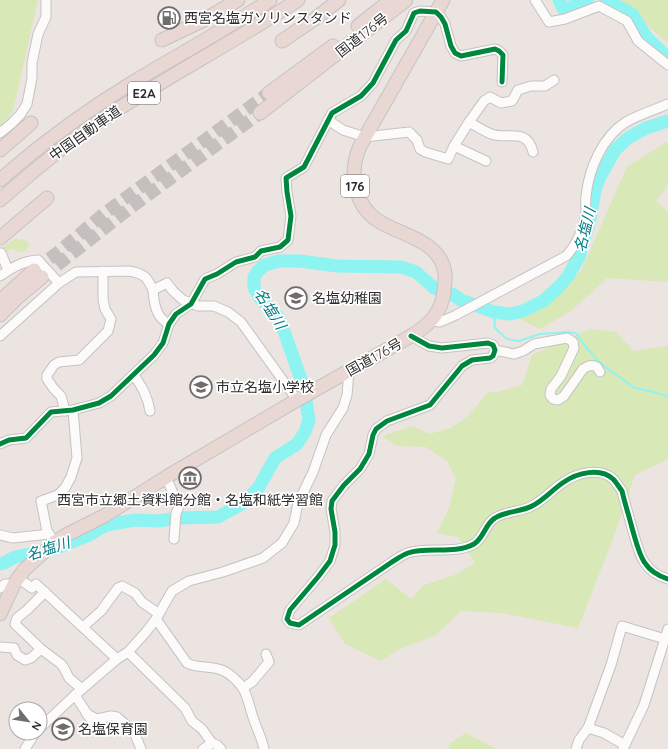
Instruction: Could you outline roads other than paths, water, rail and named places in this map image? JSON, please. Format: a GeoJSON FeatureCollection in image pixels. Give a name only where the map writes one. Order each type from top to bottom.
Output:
{"type":"FeatureCollection","features":[{"type":"Feature","properties":{"kind":"highway"},"geometry":{"type":"LineString","coordinates":[[162,40],[204,20],[238,0]]}},
{"type":"Feature","properties":{"kind":"highway","name":"中国自動車道"},"geometry":{"type":"LineString","coordinates":[[0,180],[58,132],[96,106],[270,0]]}},
{"type":"Feature","properties":{"kind":"highway","name":"中国自動車道"},"geometry":{"type":"LineString","coordinates":[[0,200],[29,174],[102,119],[225,46],[298,0]]}},
{"type":"Feature","properties":{"kind":"highway"},"geometry":{"type":"LineString","coordinates":[[282,41],[340,0]]}},
{"type":"Feature","properties":{"kind":"highway","name":"国道176号"},"geometry":{"type":"LineString","coordinates":[[269,93],[355,29],[391,0]]}},
{"type":"Feature","properties":{"kind":"highway","name":"国道176号"},"geometry":{"type":"LineString","coordinates":[[260,113],[406,0]]}},
{"type":"Feature","properties":{"kind":"highway","name":"国道176号"},"geometry":{"type":"LineString","coordinates":[[0,614],[16,581],[52,538],[66,535],[104,516],[166,477],[411,336],[432,321],[440,308],[444,295],[445,273],[440,260],[433,251],[420,240],[376,219],[369,213],[360,201],[353,175],[357,154],[365,137],[443,0]]}},
{"type":"Feature","properties":{"kind":"highway"},"geometry":{"type":"LineString","coordinates":[[0,150],[31,123]]}},
{"type":"Feature","properties":{"kind":"highway"},"geometry":{"type":"LineString","coordinates":[[0,238],[47,198]]}},
{"type":"Feature","properties":{"kind":"highway"},"geometry":{"type":"LineString","coordinates":[[0,301],[38,274],[0,315]]}},
{"type":"Feature","properties":{"kind":"street"},"geometry":{"type":"LineString","coordinates":[[0,133],[16,120],[27,104],[32,78],[32,63],[38,34],[46,17],[46,0]]}},
{"type":"Feature","properties":{"kind":"street"},"geometry":{"type":"LineString","coordinates":[[534,0],[549,22],[565,19],[597,3],[626,21],[638,41],[668,65]]}},
{"type":"Feature","properties":{"kind":"street"},"geometry":{"type":"LineString","coordinates":[[0,444],[9,440],[26,438],[51,412],[69,410],[99,403],[111,396],[154,355],[163,343],[169,324],[176,314],[191,304],[205,279],[217,274],[236,262],[255,257],[261,251],[280,247],[288,240],[291,216],[286,178],[304,167],[332,113],[361,96],[373,83],[396,40],[406,31],[414,14],[420,10],[436,12],[445,24],[451,46],[455,53],[462,56],[495,49],[499,51],[503,55],[502,82]]}},
{"type":"Feature","properties":{"kind":"street"},"geometry":{"type":"LineString","coordinates":[[328,120],[343,130],[365,137],[409,132],[417,140],[420,149],[425,152],[448,158],[454,146],[484,100],[493,98],[501,104],[512,101],[518,90],[531,86],[545,86],[554,80]]}},
{"type":"Feature","properties":{"kind":"street"},"geometry":{"type":"LineString","coordinates":[[432,321],[440,322],[456,315],[566,256],[572,249],[586,217],[586,197],[590,178],[600,150],[609,136],[625,122],[668,104]]}},
{"type":"Feature","properties":{"kind":"street"},"geometry":{"type":"LineString","coordinates":[[469,122],[492,134],[520,136],[528,141],[532,146],[533,152]]}},
{"type":"Feature","properties":{"kind":"street"},"geometry":{"type":"LineString","coordinates":[[454,146],[486,162]]}},
{"type":"Feature","properties":{"kind":"street"},"geometry":{"type":"LineString","coordinates":[[0,253],[8,270]]}},
{"type":"Feature","properties":{"kind":"street"},"geometry":{"type":"LineString","coordinates":[[0,276],[24,262],[38,260],[59,283]]}},
{"type":"Feature","properties":{"kind":"street"},"geometry":{"type":"LineString","coordinates":[[52,538],[47,531],[41,501],[58,495],[65,488],[71,477],[77,458],[69,410],[61,396],[54,389],[47,375],[54,364],[79,360],[108,332],[111,319],[105,309],[103,299],[103,271]]}},
{"type":"Feature","properties":{"kind":"street"},"geometry":{"type":"LineString","coordinates":[[0,336],[59,283],[76,272],[138,272],[148,278],[153,290],[154,301],[158,313],[161,319],[169,324]]}},
{"type":"Feature","properties":{"kind":"street"},"geometry":{"type":"LineString","coordinates":[[153,290],[167,283],[183,300],[191,304],[198,306],[214,306],[228,312],[241,322],[301,398]]}},
{"type":"Feature","properties":{"kind":"street"},"geometry":{"type":"LineString","coordinates":[[411,336],[429,346],[442,348],[488,343],[493,345],[495,350],[493,356],[490,358],[472,360],[462,366],[430,405],[387,420],[376,429],[373,435],[369,454],[360,469],[344,485],[332,501],[331,509],[335,532],[335,545],[330,561],[290,610],[287,619],[290,623],[299,625],[392,562],[408,553],[464,548],[474,544],[480,538],[489,523],[495,518],[534,505],[565,481],[575,476],[596,472],[613,479],[622,491],[640,556],[643,561],[654,573],[668,578]]}},
{"type":"Feature","properties":{"kind":"street"},"geometry":{"type":"LineString","coordinates":[[495,350],[514,354],[523,351],[534,344],[567,338],[570,339],[574,348],[561,376],[551,390],[550,395],[558,400],[564,396],[583,370],[587,367],[593,365],[597,367],[600,372]]}},
{"type":"Feature","properties":{"kind":"street"},"geometry":{"type":"LineString","coordinates":[[48,720],[78,692],[117,659],[128,652],[158,616],[172,591],[189,580],[223,572],[263,558],[282,543],[294,523],[298,503],[313,472],[326,435],[343,408],[347,395],[349,371]]}},
{"type":"Feature","properties":{"kind":"street"},"geometry":{"type":"LineString","coordinates":[[134,374],[143,389],[150,411]]}},
{"type":"Feature","properties":{"kind":"street"},"geometry":{"type":"LineString","coordinates":[[166,477],[179,507],[176,513],[174,539]]}},
{"type":"Feature","properties":{"kind":"street"},"geometry":{"type":"LineString","coordinates":[[0,536],[13,538],[52,538]]}},
{"type":"Feature","properties":{"kind":"street"},"geometry":{"type":"LineString","coordinates":[[0,588],[5,584],[16,581],[32,588],[36,584],[117,659]]}},
{"type":"Feature","properties":{"kind":"street"},"geometry":{"type":"LineString","coordinates":[[84,627],[101,611],[118,588],[122,586],[135,593],[142,602],[158,616],[187,663],[193,666],[217,668],[224,671],[233,677],[243,688],[254,721],[262,738],[264,749]]}},
{"type":"Feature","properties":{"kind":"street"},"geometry":{"type":"LineString","coordinates":[[45,592],[32,606],[15,620],[15,624],[41,649],[61,664],[78,692],[87,714],[98,731]]}},
{"type":"Feature","properties":{"kind":"street"},"geometry":{"type":"LineString","coordinates":[[576,749],[579,740],[588,728],[611,666],[622,626],[665,639]]}},
{"type":"Feature","properties":{"kind":"street"},"geometry":{"type":"LineString","coordinates":[[588,728],[604,733],[624,747],[644,705],[668,629]]}},
{"type":"Feature","properties":{"kind":"street"},"geometry":{"type":"LineString","coordinates":[[0,647],[14,648],[16,655],[25,660],[31,658],[41,649]]}},
{"type":"Feature","properties":{"kind":"street"},"geometry":{"type":"LineString","coordinates":[[128,652],[185,708],[192,721],[202,729],[212,743],[221,749]]}},
{"type":"Feature","properties":{"kind":"street"},"geometry":{"type":"LineString","coordinates":[[243,688],[252,682],[269,662],[266,654]]}},
{"type":"Feature","properties":{"kind":"street"},"geometry":{"type":"LineString","coordinates":[[87,714],[97,719],[111,716],[117,717],[134,732],[141,749]]}},
{"type":"Feature","properties":{"kind":"street"},"geometry":{"type":"LineString","coordinates":[[204,749],[212,743]]}},
{"type":"Feature","properties":{"kind":"waterway","name":"名塩川"},"geometry":{"type":"LineString","coordinates":[[559,0],[564,10],[587,0]]}},
{"type":"Feature","properties":{"kind":"waterway","name":"名塩川"},"geometry":{"type":"LineString","coordinates":[[606,0],[632,14],[647,38],[668,58]]}},
{"type":"Feature","properties":{"kind":"waterway","name":"名塩川"},"geometry":{"type":"LineString","coordinates":[[0,564],[15,557],[54,549],[87,536],[106,525],[135,520],[158,521],[179,518],[218,517],[245,502],[259,487],[275,458],[297,444],[305,432],[309,420],[304,388],[284,331],[278,317],[260,298],[254,288],[254,277],[265,265],[279,261],[300,261],[337,266],[401,267],[416,272],[434,288],[494,312],[510,314],[523,311],[543,301],[559,287],[568,276],[579,257],[591,215],[595,190],[600,177],[615,150],[628,138],[646,128],[668,121]]}},
{"type":"Feature","properties":{"kind":"waterway"},"geometry":{"type":"LineString","coordinates":[[494,312],[495,328],[507,339],[519,341],[540,334],[567,332],[576,333],[584,345],[600,363],[633,387],[668,396]]}},
{"type":"Feature","properties":{"kind":"tunnel"},"geometry":{"type":"LineString","coordinates":[[34,270],[56,254],[105,213],[269,93]]}},
{"type":"Feature","properties":{"kind":"tunnel"},"geometry":{"type":"LineString","coordinates":[[42,277],[130,208],[260,113]]}},
{"type":"Feature","properties":{"kind":"place","name":"西宮名塩ガソリンスタンド"},"geometry":{"type":"Point","coordinates":[169,18]}},
{"type":"Feature","properties":{"kind":"place","name":"名塩幼稚園"},"geometry":{"type":"Point","coordinates":[296,298]}},
{"type":"Feature","properties":{"kind":"place","name":"市立名塩小学校"},"geometry":{"type":"Point","coordinates":[201,387]}},
{"type":"Feature","properties":{"kind":"place","name":"西宮市立郷土資料館分館・名塩和紙学習館"},"geometry":{"type":"Point","coordinates":[190,478]}},
{"type":"Feature","properties":{"kind":"place","name":"名塩保育園"},"geometry":{"type":"Point","coordinates":[63,729]}}]}
